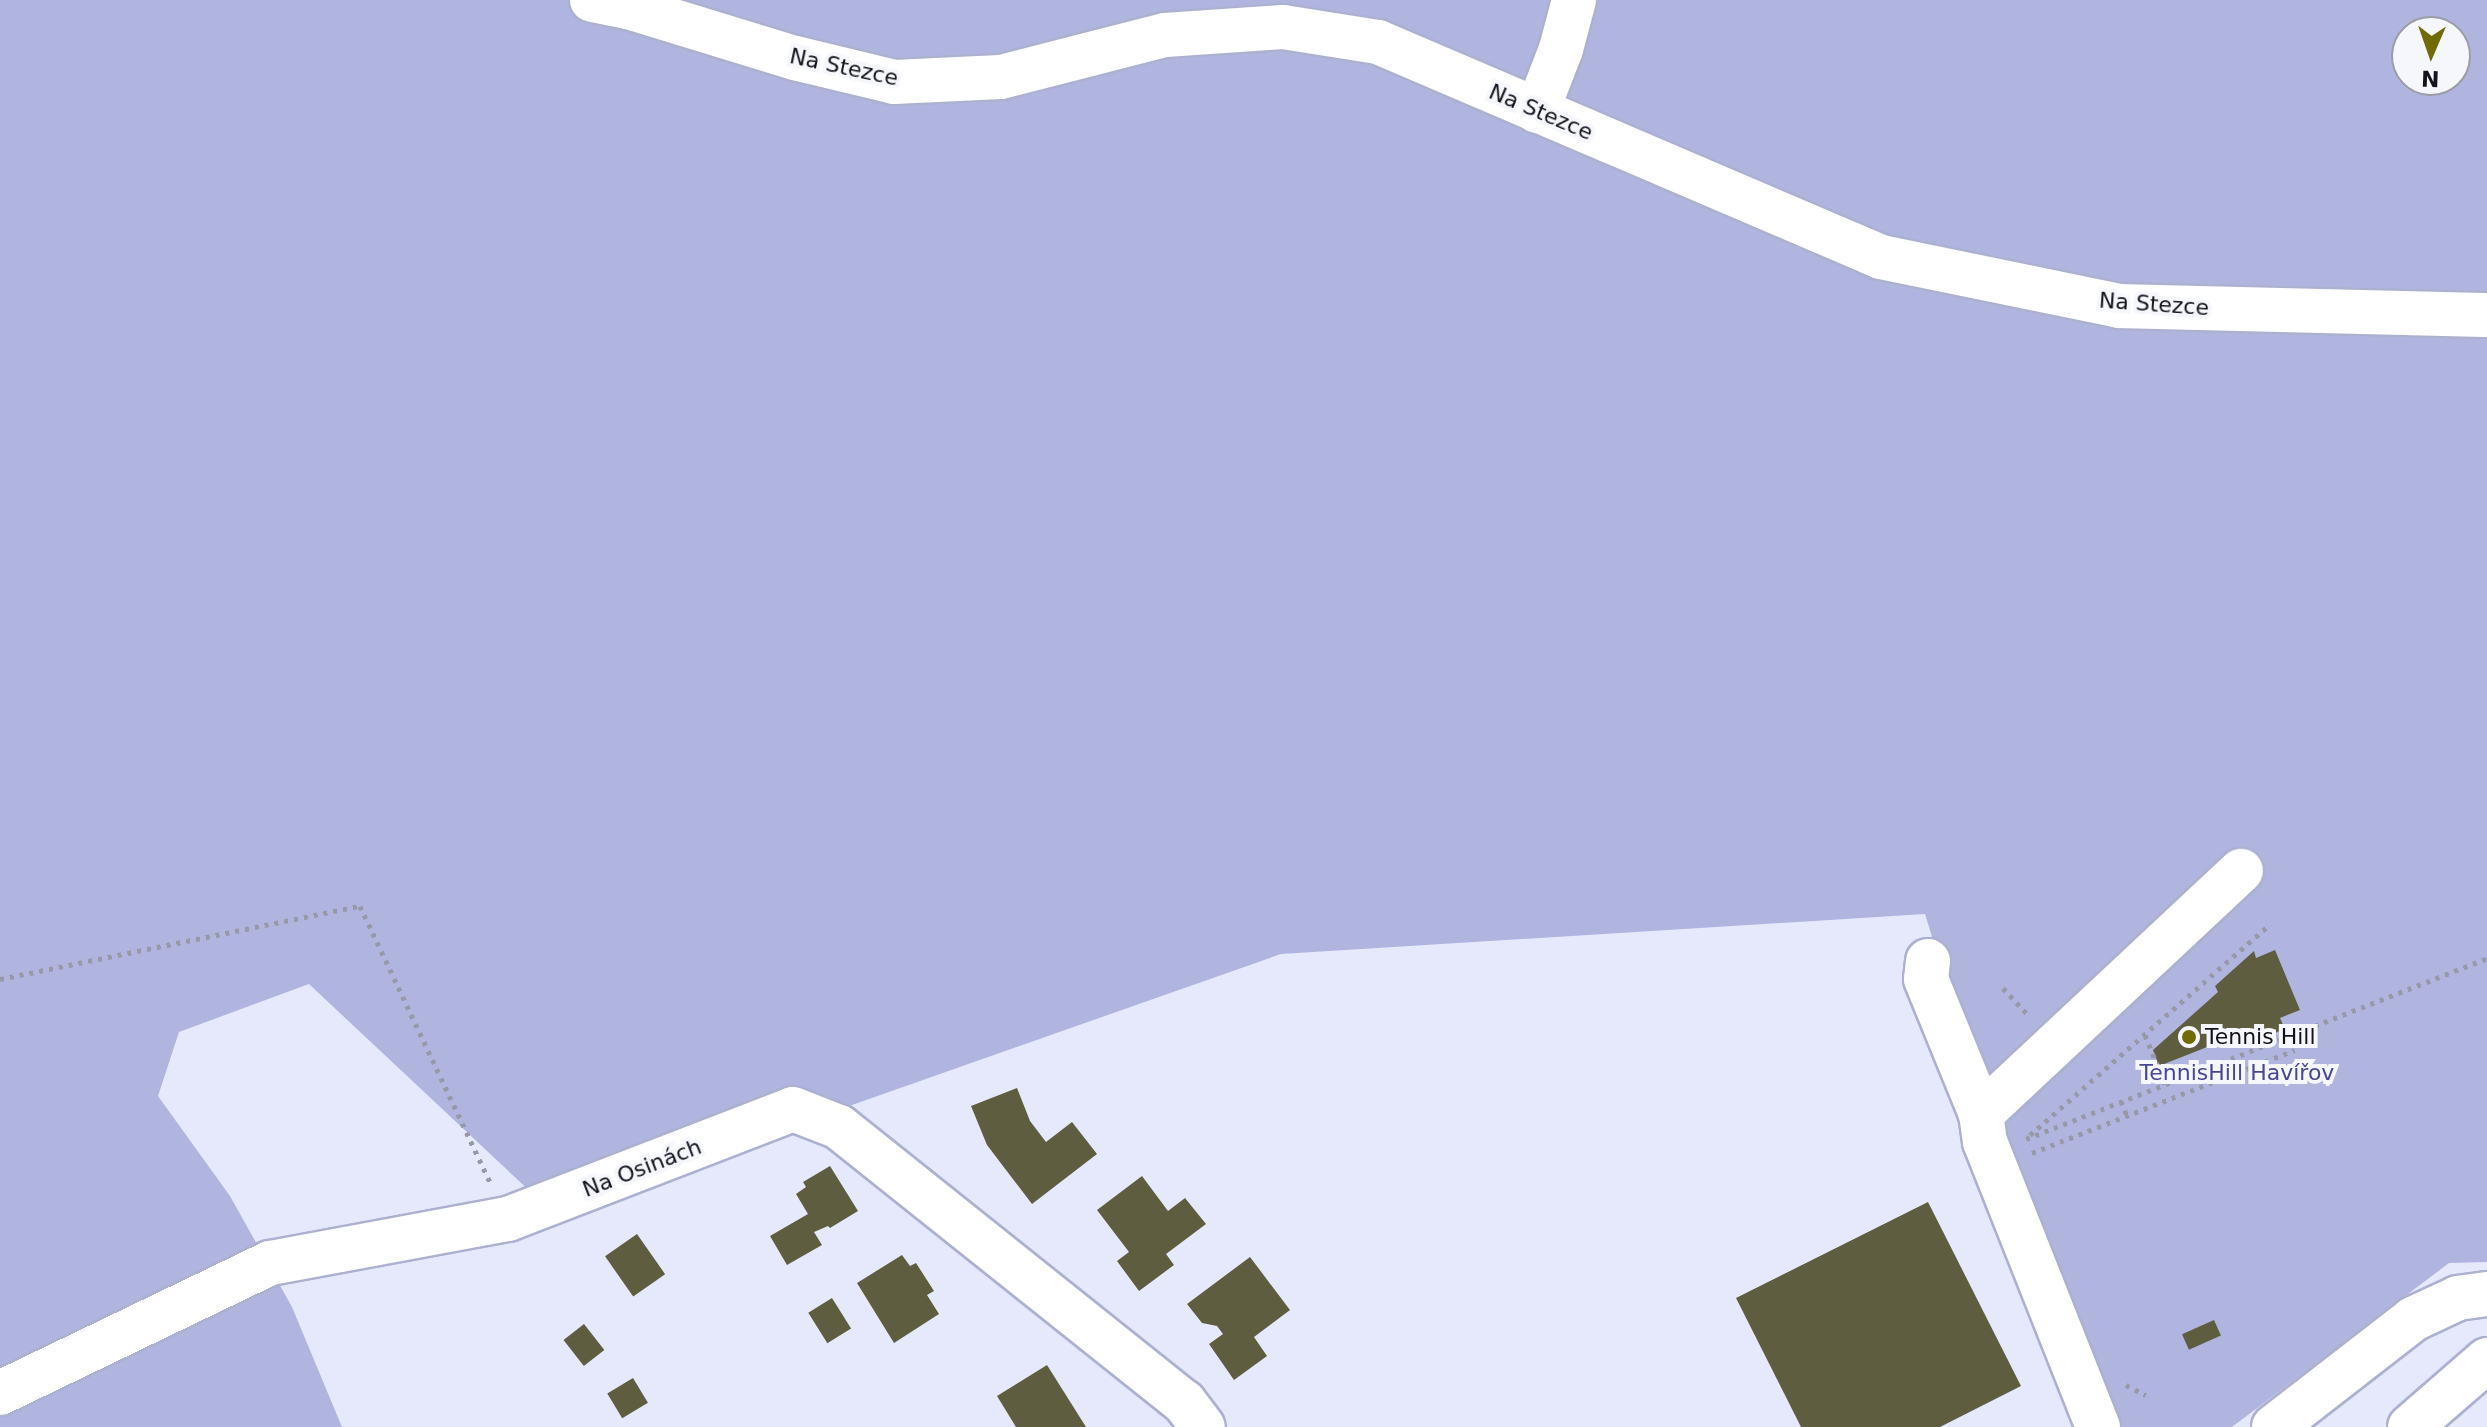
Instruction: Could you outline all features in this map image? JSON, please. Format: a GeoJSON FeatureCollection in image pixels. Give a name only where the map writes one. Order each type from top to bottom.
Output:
{"type":"FeatureCollection","features":[{"type":"Feature","properties":{"kind":"street","name":"Na Stezce"},"geometry":{"type":"LineString","coordinates":[[592,0],[628,7],[795,58],[894,82],[1001,77],[1165,35],[1283,27],[1378,42],[1896,260],[2119,306],[2487,315]]}},
{"type":"Feature","properties":{"kind":"street"},"geometry":{"type":"LineString","coordinates":[[1537,111],[1561,49],[1574,0]]}},
{"type":"Feature","properties":{"kind":"street"},"geometry":{"type":"LineString","coordinates":[[1981,1114],[2241,871]]}},
{"type":"Feature","properties":{"kind":"street"},"geometry":{"type":"LineString","coordinates":[[1928,961],[1926,979],[1981,1114],[1985,1142],[2098,1427]]}},
{"type":"Feature","properties":{"kind":"street","name":"Na Osinách"},"geometry":{"type":"LineString","coordinates":[[0,1393],[270,1263],[508,1219],[793,1109],[839,1127],[1184,1402],[1203,1427]]}},
{"type":"Feature","properties":{"kind":"street"},"geometry":{"type":"LineString","coordinates":[[2274,1427],[2413,1319],[2458,1298],[2487,1294]]}},
{"type":"Feature","properties":{"kind":"street"},"geometry":{"type":"LineString","coordinates":[[2410,1427],[2487,1360]]}},
{"type":"Feature","properties":{"kind":"path"},"geometry":{"type":"LineString","coordinates":[[0,979],[360,906],[508,1219]]}},
{"type":"Feature","properties":{"kind":"path"},"geometry":{"type":"LineString","coordinates":[[2270,924],[2025,1139],[2487,958]]}},
{"type":"Feature","properties":{"kind":"path"},"geometry":{"type":"LineString","coordinates":[[2145,1035],[2165,1084]]}},
{"type":"Feature","properties":{"kind":"path"},"geometry":{"type":"LineString","coordinates":[[2027,1161],[2030,1154],[2295,1050]]}},
{"type":"Feature","properties":{"kind":"path"},"geometry":{"type":"LineString","coordinates":[[2211,1066],[2216,1081]]}},
{"type":"Feature","properties":{"kind":"path"},"geometry":{"type":"LineString","coordinates":[[2121,1101],[2127,1116]]}},
{"type":"Feature","properties":{"kind":"path"},"geometry":{"type":"LineString","coordinates":[[2115,1379],[2146,1395]]}},
{"type":"Feature","properties":{"kind":"green space","name":"TennisHill Havířov"},"geometry":{"type":"Polygon","coordinates":[[[0,0],[2487,0],[2487,1262],[2449,1263],[2232,1427],[2113,1427],[2073,1394],[1925,914],[1281,954],[551,1211],[309,984],[179,1032],[158,1096],[230,1196],[292,1307],[342,1427],[0,1427],[0,0]]]}},
{"type":"Feature","properties":{"kind":"building"},"geometry":{"type":"Polygon","coordinates":[[[2275,950],[2300,1010],[2280,1018],[2285,1029],[2239,1047],[2235,1036],[2159,1066],[2153,1050],[2218,992],[2215,986],[2254,951],[2256,958],[2275,950]]]}},
{"type":"Feature","properties":{"kind":"building"},"geometry":{"type":"Polygon","coordinates":[[[1017,1088],[1030,1121],[1046,1142],[1072,1122],[1097,1154],[1032,1204],[987,1145],[971,1106],[1017,1088]]]}},
{"type":"Feature","properties":{"kind":"building"},"geometry":{"type":"Polygon","coordinates":[[[830,1166],[858,1211],[830,1228],[828,1226],[814,1232],[822,1245],[787,1265],[770,1236],[808,1214],[796,1194],[806,1187],[803,1182],[830,1166]]]}},
{"type":"Feature","properties":{"kind":"building"},"geometry":{"type":"Polygon","coordinates":[[[1142,1176],[1168,1211],[1185,1198],[1206,1224],[1166,1254],[1174,1265],[1139,1291],[1117,1261],[1129,1252],[1097,1210],[1142,1176]]]}},
{"type":"Feature","properties":{"kind":"building"},"geometry":{"type":"Polygon","coordinates":[[[1928,1202],[2021,1386],[1940,1427],[1801,1427],[1736,1298],[1928,1202]]]}},
{"type":"Feature","properties":{"kind":"building"},"geometry":{"type":"Polygon","coordinates":[[[637,1234],[665,1274],[633,1297],[605,1256],[637,1234]]]}},
{"type":"Feature","properties":{"kind":"building"},"geometry":{"type":"Polygon","coordinates":[[[902,1255],[910,1266],[916,1263],[934,1291],[927,1295],[939,1314],[894,1343],[857,1283],[902,1255]]]}},
{"type":"Feature","properties":{"kind":"building"},"geometry":{"type":"Polygon","coordinates":[[[1250,1257],[1290,1310],[1254,1337],[1267,1356],[1234,1380],[1209,1344],[1223,1334],[1217,1326],[1202,1323],[1187,1304],[1250,1257]]]}},
{"type":"Feature","properties":{"kind":"building"},"geometry":{"type":"Polygon","coordinates":[[[832,1298],[851,1329],[827,1343],[808,1313],[832,1298]]]}},
{"type":"Feature","properties":{"kind":"building"},"geometry":{"type":"Polygon","coordinates":[[[2214,1320],[2221,1336],[2189,1350],[2182,1334],[2214,1320]]]}},
{"type":"Feature","properties":{"kind":"building"},"geometry":{"type":"Polygon","coordinates":[[[584,1324],[604,1350],[584,1366],[564,1340],[584,1324]]]}},
{"type":"Feature","properties":{"kind":"building"},"geometry":{"type":"Polygon","coordinates":[[[1047,1365],[1086,1427],[1016,1427],[997,1396],[1047,1365]]]}},
{"type":"Feature","properties":{"kind":"building"},"geometry":{"type":"Polygon","coordinates":[[[633,1378],[648,1403],[622,1418],[607,1393],[633,1378]]]}},
{"type":"Feature","properties":{"kind":"place","name":"Tennis Hill"},"geometry":{"type":"Point","coordinates":[2189,1037]}}]}
